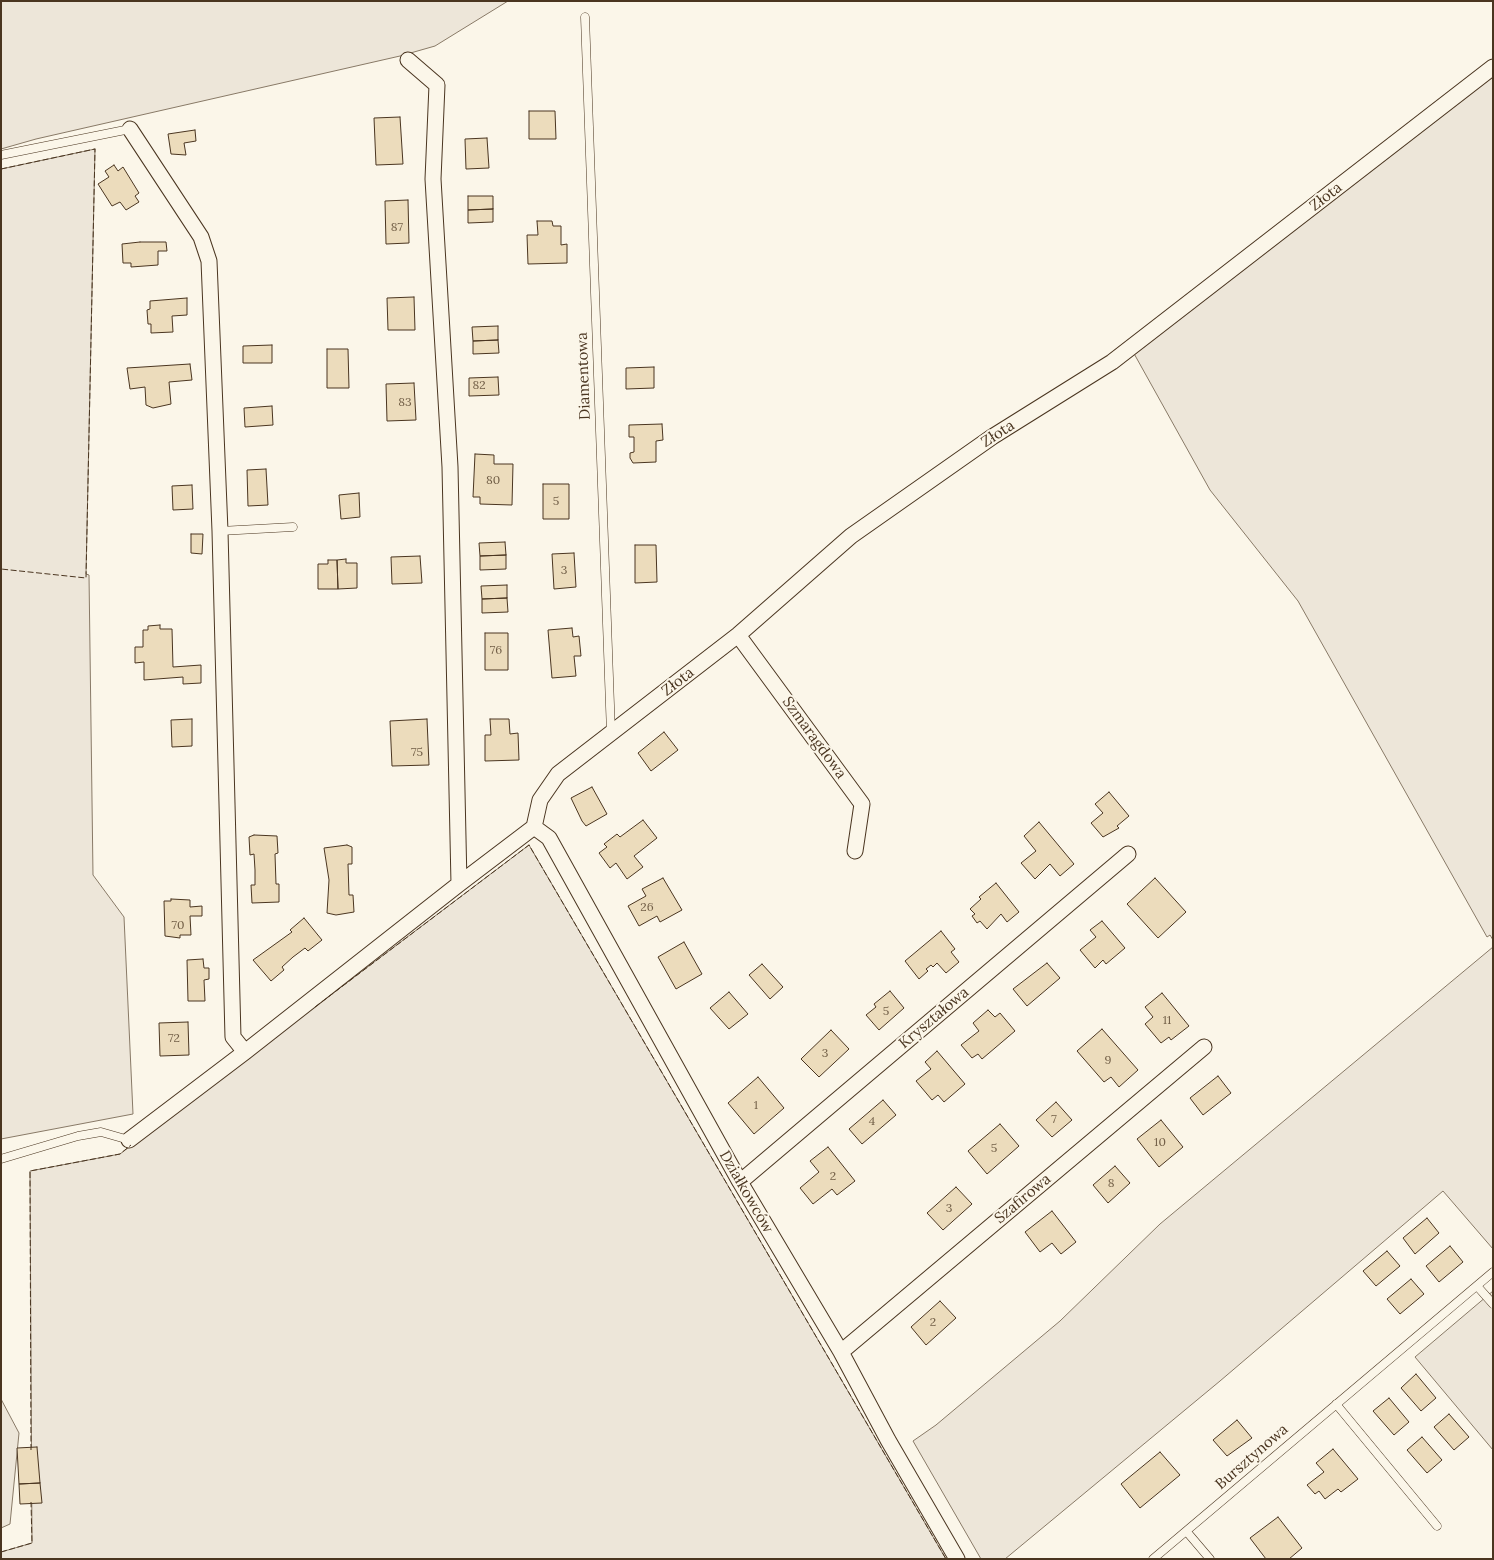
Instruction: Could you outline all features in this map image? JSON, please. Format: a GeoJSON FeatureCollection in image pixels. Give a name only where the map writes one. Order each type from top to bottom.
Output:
{"type":"FeatureCollection","features":[{"type":"Feature","properties":{"kind":"street"},"geometry":{"type":"LineString","coordinates":[[408,60],[437,85],[433,180],[450,467],[459,884]]}},
{"type":"Feature","properties":{"kind":"street","name":"Złota"},"geometry":{"type":"LineString","coordinates":[[534,828],[540,800],[558,774],[611,735],[738,635],[851,536],[992,437],[1112,362],[1493,67]]}},
{"type":"Feature","properties":{"kind":"street"},"geometry":{"type":"LineString","coordinates":[[130,129],[201,237],[209,261],[220,532],[233,1037],[245,1052]]}},
{"type":"Feature","properties":{"kind":"street","name":"Szmaragdowa"},"geometry":{"type":"LineString","coordinates":[[738,635],[862,804],[855,851]]}},
{"type":"Feature","properties":{"kind":"street"},"geometry":{"type":"LineString","coordinates":[[129,1140],[534,828]]}},
{"type":"Feature","properties":{"kind":"street","name":"Działkowców"},"geometry":{"type":"LineString","coordinates":[[534,828],[549,838],[740,1182],[841,1352],[888,1440],[956,1559]]}},
{"type":"Feature","properties":{"kind":"street","name":"Kryształowa"},"geometry":{"type":"LineString","coordinates":[[740,1182],[1128,854]]}},
{"type":"Feature","properties":{"kind":"street","name":"Szafirowa"},"geometry":{"type":"LineString","coordinates":[[841,1352],[1204,1047]]}},
{"type":"Feature","properties":{"kind":"lane","name":"Diamentowa"},"geometry":{"type":"LineString","coordinates":[[585,17],[611,735]]}},
{"type":"Feature","properties":{"kind":"lane"},"geometry":{"type":"LineString","coordinates":[[1,154],[130,129]]}},
{"type":"Feature","properties":{"kind":"lane"},"geometry":{"type":"LineString","coordinates":[[220,532],[293,527]]}},
{"type":"Feature","properties":{"kind":"lane"},"geometry":{"type":"LineString","coordinates":[[1,1159],[78,1136],[101,1132],[129,1140]]}},
{"type":"Feature","properties":{"kind":"lane","name":"Bursztynowa"},"geometry":{"type":"LineString","coordinates":[[1153,1559],[1493,1272]]}},
{"type":"Feature","properties":{"kind":"lane"},"geometry":{"type":"LineString","coordinates":[[1477,1286],[1493,1304]]}},
{"type":"Feature","properties":{"kind":"lane"},"geometry":{"type":"LineString","coordinates":[[1336,1404],[1437,1526]]}},
{"type":"Feature","properties":{"kind":"lane"},"geometry":{"type":"LineString","coordinates":[[1187,1532],[1210,1559]]}},
{"type":"Feature","properties":{"kind":"shaded area"},"geometry":{"type":"Polygon","coordinates":[[[1,1],[508,1],[435,46],[400,56],[36,139],[1,149],[1,1]]]}},
{"type":"Feature","properties":{"kind":"shaded area"},"geometry":{"type":"Polygon","coordinates":[[[1493,60],[1493,940],[1490,935],[1487,937],[1298,601],[1210,490],[1127,341],[1493,60]]]}},
{"type":"Feature","properties":{"kind":"shaded area"},"geometry":{"type":"Polygon","coordinates":[[[95,149],[86,574],[89,575],[93,875],[124,917],[133,1114],[1,1139],[1,169],[95,149]]]}},
{"type":"Feature","properties":{"kind":"shaded area"},"geometry":{"type":"Polygon","coordinates":[[[529,845],[946,1559],[1,1559],[1,1552],[32,1543],[30,1171],[120,1154],[529,845]]]}},
{"type":"Feature","properties":{"kind":"shaded area"},"geometry":{"type":"Polygon","coordinates":[[[1493,947],[1493,1249],[1443,1191],[1220,1381],[1005,1559],[981,1559],[913,1441],[936,1425],[1060,1321],[1160,1224],[1493,947]]]}},
{"type":"Feature","properties":{"kind":"shaded area"},"geometry":{"type":"Polygon","coordinates":[[[1493,1291],[1493,1450],[1415,1357],[1493,1291]]]}},
{"type":"Feature","properties":{"kind":"shaded area"},"geometry":{"type":"Polygon","coordinates":[[[1,1399],[19,1433],[10,1524],[1,1528],[1,1399]]]}},
{"type":"Feature","properties":{"kind":"building"},"geometry":{"type":"Polygon","coordinates":[[[529,111],[555,111],[556,139],[529,139],[529,111]]]}},
{"type":"Feature","properties":{"kind":"building"},"geometry":{"type":"Polygon","coordinates":[[[400,117],[403,164],[376,165],[374,118],[400,117]]]}},
{"type":"Feature","properties":{"kind":"building"},"geometry":{"type":"Polygon","coordinates":[[[195,130],[196,141],[184,143],[186,155],[171,154],[168,134],[195,130]]]}},
{"type":"Feature","properties":{"kind":"building"},"geometry":{"type":"Polygon","coordinates":[[[487,138],[489,168],[466,169],[465,139],[487,138]]]}},
{"type":"Feature","properties":{"kind":"building"},"geometry":{"type":"Polygon","coordinates":[[[114,165],[118,171],[123,167],[139,193],[135,196],[139,202],[126,210],[120,202],[112,206],[98,184],[109,177],[105,171],[114,165]]]}},
{"type":"Feature","properties":{"kind":"building"},"geometry":{"type":"Polygon","coordinates":[[[468,196],[493,196],[493,209],[468,210],[468,196]]]}},
{"type":"Feature","properties":{"kind":"building"},"geometry":{"type":"Polygon","coordinates":[[[408,200],[409,243],[386,244],[385,201],[408,200]]]}},
{"type":"Feature","properties":{"kind":"building"},"geometry":{"type":"Polygon","coordinates":[[[493,209],[493,222],[468,223],[468,210],[493,209]]]}},
{"type":"Feature","properties":{"kind":"building"},"geometry":{"type":"Polygon","coordinates":[[[537,221],[552,221],[553,226],[561,226],[561,245],[567,244],[567,263],[528,264],[527,235],[538,235],[537,221]]]}},
{"type":"Feature","properties":{"kind":"building"},"geometry":{"type":"Polygon","coordinates":[[[166,242],[167,251],[158,251],[158,265],[131,267],[131,263],[123,263],[122,244],[166,242]]]}},
{"type":"Feature","properties":{"kind":"building"},"geometry":{"type":"Polygon","coordinates":[[[414,297],[415,330],[388,330],[387,298],[414,297]]]}},
{"type":"Feature","properties":{"kind":"building"},"geometry":{"type":"Polygon","coordinates":[[[187,298],[187,315],[172,316],[173,332],[151,333],[151,324],[148,324],[147,310],[150,309],[150,301],[187,298]]]}},
{"type":"Feature","properties":{"kind":"building"},"geometry":{"type":"Polygon","coordinates":[[[498,326],[498,340],[473,341],[472,327],[498,326]]]}},
{"type":"Feature","properties":{"kind":"building"},"geometry":{"type":"Polygon","coordinates":[[[498,340],[499,353],[473,354],[473,341],[498,340]]]}},
{"type":"Feature","properties":{"kind":"building"},"geometry":{"type":"Polygon","coordinates":[[[272,345],[272,363],[243,363],[243,346],[272,345]]]}},
{"type":"Feature","properties":{"kind":"building"},"geometry":{"type":"Polygon","coordinates":[[[327,349],[348,349],[349,388],[327,388],[327,349]]]}},
{"type":"Feature","properties":{"kind":"building"},"geometry":{"type":"Polygon","coordinates":[[[190,364],[192,380],[169,382],[171,404],[153,408],[146,405],[145,387],[130,389],[127,368],[190,364]]]}},
{"type":"Feature","properties":{"kind":"building"},"geometry":{"type":"Polygon","coordinates":[[[654,367],[654,388],[626,389],[626,368],[654,367]]]}},
{"type":"Feature","properties":{"kind":"building"},"geometry":{"type":"Polygon","coordinates":[[[498,377],[499,395],[469,396],[469,378],[498,377]]]}},
{"type":"Feature","properties":{"kind":"building"},"geometry":{"type":"Polygon","coordinates":[[[414,383],[416,420],[387,421],[386,384],[414,383]]]}},
{"type":"Feature","properties":{"kind":"building"},"geometry":{"type":"Polygon","coordinates":[[[272,406],[273,425],[245,427],[244,408],[272,406]]]}},
{"type":"Feature","properties":{"kind":"building"},"geometry":{"type":"Polygon","coordinates":[[[662,424],[663,440],[656,441],[656,462],[633,463],[630,453],[634,452],[634,437],[629,437],[629,425],[662,424]]]}},
{"type":"Feature","properties":{"kind":"building"},"geometry":{"type":"Polygon","coordinates":[[[475,454],[494,455],[494,464],[513,464],[512,505],[480,504],[480,497],[473,497],[475,454]]]}},
{"type":"Feature","properties":{"kind":"building"},"geometry":{"type":"Polygon","coordinates":[[[266,469],[268,505],[248,506],[247,470],[266,469]]]}},
{"type":"Feature","properties":{"kind":"building"},"geometry":{"type":"Polygon","coordinates":[[[543,484],[569,484],[569,519],[543,519],[543,484]]]}},
{"type":"Feature","properties":{"kind":"building"},"geometry":{"type":"Polygon","coordinates":[[[192,485],[193,509],[173,510],[172,486],[192,485]]]}},
{"type":"Feature","properties":{"kind":"building"},"geometry":{"type":"Polygon","coordinates":[[[359,493],[360,517],[341,519],[339,495],[359,493]]]}},
{"type":"Feature","properties":{"kind":"building"},"geometry":{"type":"Polygon","coordinates":[[[191,534],[203,534],[202,554],[191,553],[191,534]]]}},
{"type":"Feature","properties":{"kind":"building"},"geometry":{"type":"Polygon","coordinates":[[[505,542],[506,555],[480,556],[479,543],[505,542]]]}},
{"type":"Feature","properties":{"kind":"building"},"geometry":{"type":"Polygon","coordinates":[[[635,545],[656,545],[657,582],[635,583],[635,545]]]}},
{"type":"Feature","properties":{"kind":"building"},"geometry":{"type":"Polygon","coordinates":[[[574,553],[576,587],[554,589],[552,554],[574,553]]]}},
{"type":"Feature","properties":{"kind":"building"},"geometry":{"type":"Polygon","coordinates":[[[506,555],[506,569],[480,570],[480,556],[506,555]]]}},
{"type":"Feature","properties":{"kind":"building"},"geometry":{"type":"Polygon","coordinates":[[[420,556],[422,583],[392,584],[391,557],[420,556]]]}},
{"type":"Feature","properties":{"kind":"building"},"geometry":{"type":"Polygon","coordinates":[[[346,559],[346,563],[357,563],[357,588],[338,589],[337,560],[346,559]]]}},
{"type":"Feature","properties":{"kind":"building"},"geometry":{"type":"Polygon","coordinates":[[[328,560],[337,560],[338,589],[318,589],[318,564],[328,564],[328,560]]]}},
{"type":"Feature","properties":{"kind":"building"},"geometry":{"type":"Polygon","coordinates":[[[507,585],[507,598],[482,599],[481,586],[507,585]]]}},
{"type":"Feature","properties":{"kind":"building"},"geometry":{"type":"Polygon","coordinates":[[[507,598],[508,612],[482,613],[482,599],[507,598]]]}},
{"type":"Feature","properties":{"kind":"building"},"geometry":{"type":"Polygon","coordinates":[[[160,625],[160,629],[172,629],[173,667],[201,665],[201,683],[183,684],[183,677],[144,680],[144,662],[135,663],[135,647],[143,647],[143,630],[148,630],[148,626],[160,625]]]}},
{"type":"Feature","properties":{"kind":"building"},"geometry":{"type":"Polygon","coordinates":[[[572,628],[573,637],[579,636],[581,656],[574,656],[576,676],[552,678],[548,630],[572,628]]]}},
{"type":"Feature","properties":{"kind":"building"},"geometry":{"type":"Polygon","coordinates":[[[485,633],[508,633],[508,670],[485,670],[485,633]]]}},
{"type":"Feature","properties":{"kind":"building"},"geometry":{"type":"Polygon","coordinates":[[[192,719],[192,746],[172,747],[171,720],[192,719]]]}},
{"type":"Feature","properties":{"kind":"building"},"geometry":{"type":"Polygon","coordinates":[[[427,719],[429,765],[392,766],[390,721],[427,719]]]}},
{"type":"Feature","properties":{"kind":"building"},"geometry":{"type":"Polygon","coordinates":[[[490,719],[509,719],[510,734],[518,733],[519,760],[485,761],[485,735],[491,735],[490,719]]]}},
{"type":"Feature","properties":{"kind":"building"},"geometry":{"type":"Polygon","coordinates":[[[664,732],[678,750],[651,771],[638,753],[664,732]]]}},
{"type":"Feature","properties":{"kind":"building"},"geometry":{"type":"Polygon","coordinates":[[[592,787],[607,814],[586,826],[571,798],[592,787]]]}},
{"type":"Feature","properties":{"kind":"building"},"geometry":{"type":"Polygon","coordinates":[[[1109,792],[1129,816],[1117,826],[1119,828],[1103,837],[1091,823],[1103,813],[1095,804],[1109,792]]]}},
{"type":"Feature","properties":{"kind":"building"},"geometry":{"type":"Polygon","coordinates":[[[643,820],[657,838],[634,856],[643,867],[627,879],[616,863],[610,868],[599,853],[607,847],[604,844],[617,834],[620,837],[643,820]]]}},
{"type":"Feature","properties":{"kind":"building"},"geometry":{"type":"Polygon","coordinates":[[[1039,822],[1074,864],[1060,876],[1050,864],[1035,879],[1021,863],[1036,851],[1024,836],[1039,822]]]}},
{"type":"Feature","properties":{"kind":"building"},"geometry":{"type":"Polygon","coordinates":[[[254,835],[277,836],[278,853],[275,854],[279,902],[252,903],[251,885],[255,885],[255,870],[254,854],[250,855],[249,837],[254,835]]]}},
{"type":"Feature","properties":{"kind":"building"},"geometry":{"type":"Polygon","coordinates":[[[347,845],[352,847],[352,864],[348,864],[349,895],[353,895],[354,912],[336,915],[327,913],[329,880],[324,848],[347,845]]]}},
{"type":"Feature","properties":{"kind":"building"},"geometry":{"type":"Polygon","coordinates":[[[663,878],[682,910],[660,922],[657,916],[639,926],[628,906],[646,896],[642,889],[663,878]]]}},
{"type":"Feature","properties":{"kind":"building"},"geometry":{"type":"Polygon","coordinates":[[[1155,878],[1186,912],[1158,938],[1127,904],[1155,878]]]}},
{"type":"Feature","properties":{"kind":"building"},"geometry":{"type":"Polygon","coordinates":[[[996,883],[1019,912],[1007,922],[1001,914],[987,929],[980,921],[977,923],[972,916],[975,914],[970,909],[981,899],[979,897],[996,883]]]}},
{"type":"Feature","properties":{"kind":"building"},"geometry":{"type":"Polygon","coordinates":[[[171,899],[190,900],[190,907],[202,906],[202,916],[190,916],[191,935],[180,935],[180,938],[165,936],[164,901],[171,901],[171,899]]]}},
{"type":"Feature","properties":{"kind":"building"},"geometry":{"type":"Polygon","coordinates":[[[304,918],[322,940],[308,951],[305,948],[293,957],[282,967],[284,970],[271,981],[253,960],[292,932],[290,930],[304,918]]]}},
{"type":"Feature","properties":{"kind":"building"},"geometry":{"type":"Polygon","coordinates":[[[1102,921],[1125,948],[1106,964],[1103,960],[1095,968],[1080,950],[1096,937],[1090,930],[1102,921]]]}},
{"type":"Feature","properties":{"kind":"building"},"geometry":{"type":"Polygon","coordinates":[[[941,931],[955,949],[951,952],[959,962],[946,973],[937,963],[933,967],[931,965],[926,969],[928,971],[919,979],[905,961],[941,931]]]}},
{"type":"Feature","properties":{"kind":"building"},"geometry":{"type":"Polygon","coordinates":[[[684,942],[702,974],[676,989],[658,957],[684,942]]]}},
{"type":"Feature","properties":{"kind":"building"},"geometry":{"type":"Polygon","coordinates":[[[203,959],[204,968],[209,968],[209,979],[204,980],[205,1001],[188,1001],[187,960],[203,959]]]}},
{"type":"Feature","properties":{"kind":"building"},"geometry":{"type":"Polygon","coordinates":[[[1047,963],[1060,978],[1027,1006],[1013,989],[1047,963]]]}},
{"type":"Feature","properties":{"kind":"building"},"geometry":{"type":"Polygon","coordinates":[[[762,964],[783,987],[770,999],[749,975],[762,964]]]}},
{"type":"Feature","properties":{"kind":"building"},"geometry":{"type":"Polygon","coordinates":[[[890,991],[904,1008],[879,1030],[866,1015],[876,1007],[874,1004],[890,991]]]}},
{"type":"Feature","properties":{"kind":"building"},"geometry":{"type":"Polygon","coordinates":[[[729,992],[748,1014],[729,1029],[710,1008],[729,992]]]}},
{"type":"Feature","properties":{"kind":"building"},"geometry":{"type":"Polygon","coordinates":[[[1162,993],[1189,1026],[1171,1040],[1169,1037],[1161,1043],[1145,1024],[1153,1017],[1145,1007],[1162,993]]]}},
{"type":"Feature","properties":{"kind":"building"},"geometry":{"type":"Polygon","coordinates":[[[988,1010],[995,1017],[1000,1013],[1015,1031],[982,1059],[978,1054],[972,1058],[961,1045],[979,1031],[973,1023],[988,1010]]]}},
{"type":"Feature","properties":{"kind":"building"},"geometry":{"type":"Polygon","coordinates":[[[188,1022],[189,1055],[160,1056],[159,1023],[188,1022]]]}},
{"type":"Feature","properties":{"kind":"building"},"geometry":{"type":"Polygon","coordinates":[[[1102,1029],[1138,1070],[1119,1087],[1111,1077],[1104,1082],[1077,1051],[1102,1029]]]}},
{"type":"Feature","properties":{"kind":"building"},"geometry":{"type":"Polygon","coordinates":[[[831,1030],[849,1049],[819,1077],[801,1059],[831,1030]]]}},
{"type":"Feature","properties":{"kind":"building"},"geometry":{"type":"Polygon","coordinates":[[[937,1051],[965,1084],[944,1102],[938,1095],[932,1100],[916,1081],[931,1069],[925,1062],[937,1051]]]}},
{"type":"Feature","properties":{"kind":"building"},"geometry":{"type":"Polygon","coordinates":[[[1218,1076],[1231,1093],[1203,1115],[1190,1098],[1218,1076]]]}},
{"type":"Feature","properties":{"kind":"building"},"geometry":{"type":"Polygon","coordinates":[[[758,1077],[784,1108],[754,1134],[728,1103],[758,1077]]]}},
{"type":"Feature","properties":{"kind":"building"},"geometry":{"type":"Polygon","coordinates":[[[883,1100],[896,1115],[862,1144],[849,1129],[883,1100]]]}},
{"type":"Feature","properties":{"kind":"building"},"geometry":{"type":"Polygon","coordinates":[[[1056,1102],[1072,1120],[1052,1137],[1036,1120],[1056,1102]]]}},
{"type":"Feature","properties":{"kind":"building"},"geometry":{"type":"Polygon","coordinates":[[[1161,1120],[1183,1147],[1159,1167],[1137,1139],[1161,1120]]]}},
{"type":"Feature","properties":{"kind":"building"},"geometry":{"type":"Polygon","coordinates":[[[1000,1124],[1019,1146],[987,1174],[968,1151],[1000,1124]]]}},
{"type":"Feature","properties":{"kind":"building"},"geometry":{"type":"Polygon","coordinates":[[[828,1147],[855,1181],[837,1195],[832,1189],[813,1204],[800,1188],[819,1172],[810,1161],[828,1147]]]}},
{"type":"Feature","properties":{"kind":"building"},"geometry":{"type":"Polygon","coordinates":[[[1115,1166],[1130,1183],[1108,1203],[1093,1185],[1115,1166]]]}},
{"type":"Feature","properties":{"kind":"building"},"geometry":{"type":"Polygon","coordinates":[[[956,1187],[972,1204],[943,1230],[927,1213],[956,1187]]]}},
{"type":"Feature","properties":{"kind":"building"},"geometry":{"type":"Polygon","coordinates":[[[1052,1211],[1076,1242],[1061,1254],[1052,1243],[1040,1252],[1025,1232],[1052,1211]]]}},
{"type":"Feature","properties":{"kind":"building"},"geometry":{"type":"Polygon","coordinates":[[[1427,1218],[1439,1233],[1415,1254],[1403,1238],[1427,1218]]]}},
{"type":"Feature","properties":{"kind":"building"},"geometry":{"type":"Polygon","coordinates":[[[1450,1246],[1463,1262],[1439,1282],[1426,1266],[1450,1246]]]}},
{"type":"Feature","properties":{"kind":"building"},"geometry":{"type":"Polygon","coordinates":[[[1387,1251],[1400,1266],[1376,1286],[1363,1271],[1387,1251]]]}},
{"type":"Feature","properties":{"kind":"building"},"geometry":{"type":"Polygon","coordinates":[[[1411,1279],[1424,1294],[1400,1314],[1387,1299],[1411,1279]]]}},
{"type":"Feature","properties":{"kind":"building"},"geometry":{"type":"Polygon","coordinates":[[[940,1301],[956,1318],[926,1345],[911,1327],[940,1301]]]}},
{"type":"Feature","properties":{"kind":"building"},"geometry":{"type":"Polygon","coordinates":[[[1416,1374],[1436,1398],[1421,1411],[1401,1388],[1416,1374]]]}},
{"type":"Feature","properties":{"kind":"building"},"geometry":{"type":"Polygon","coordinates":[[[1389,1398],[1409,1422],[1394,1435],[1373,1411],[1389,1398]]]}},
{"type":"Feature","properties":{"kind":"building"},"geometry":{"type":"Polygon","coordinates":[[[1449,1414],[1469,1437],[1454,1450],[1434,1427],[1449,1414]]]}},
{"type":"Feature","properties":{"kind":"building"},"geometry":{"type":"Polygon","coordinates":[[[1237,1420],[1252,1438],[1227,1456],[1213,1440],[1237,1420]]]}},
{"type":"Feature","properties":{"kind":"building"},"geometry":{"type":"Polygon","coordinates":[[[1422,1437],[1442,1460],[1427,1473],[1407,1450],[1422,1437]]]}},
{"type":"Feature","properties":{"kind":"building"},"geometry":{"type":"Polygon","coordinates":[[[37,1447],[40,1483],[19,1484],[17,1448],[37,1447]]]}},
{"type":"Feature","properties":{"kind":"building"},"geometry":{"type":"Polygon","coordinates":[[[1333,1449],[1358,1479],[1341,1492],[1338,1489],[1325,1499],[1319,1491],[1315,1494],[1307,1485],[1324,1472],[1316,1463],[1333,1449]]]}},
{"type":"Feature","properties":{"kind":"building"},"geometry":{"type":"Polygon","coordinates":[[[1160,1452],[1180,1475],[1140,1508],[1121,1484],[1160,1452]]]}},
{"type":"Feature","properties":{"kind":"building"},"geometry":{"type":"Polygon","coordinates":[[[40,1483],[42,1503],[20,1504],[19,1484],[40,1483]]]}},
{"type":"Feature","properties":{"kind":"building"},"geometry":{"type":"Polygon","coordinates":[[[1278,1517],[1302,1548],[1289,1559],[1266,1559],[1250,1538],[1278,1517]]]}},
{"type":"Feature","properties":{"kind":"fence"},"geometry":{"type":"LineString","coordinates":[[1,169],[95,149],[86,578],[1,569]]}},
{"type":"Feature","properties":{"kind":"fence"},"geometry":{"type":"LineString","coordinates":[[315,1007],[529,845],[946,1559]]}},
{"type":"Feature","properties":{"kind":"fence"},"geometry":{"type":"LineString","coordinates":[[31,1450],[30,1171],[120,1154],[131,1145]]}},
{"type":"Feature","properties":{"kind":"fence"},"geometry":{"type":"LineString","coordinates":[[1,1552],[32,1543],[31,1502]]}}]}
